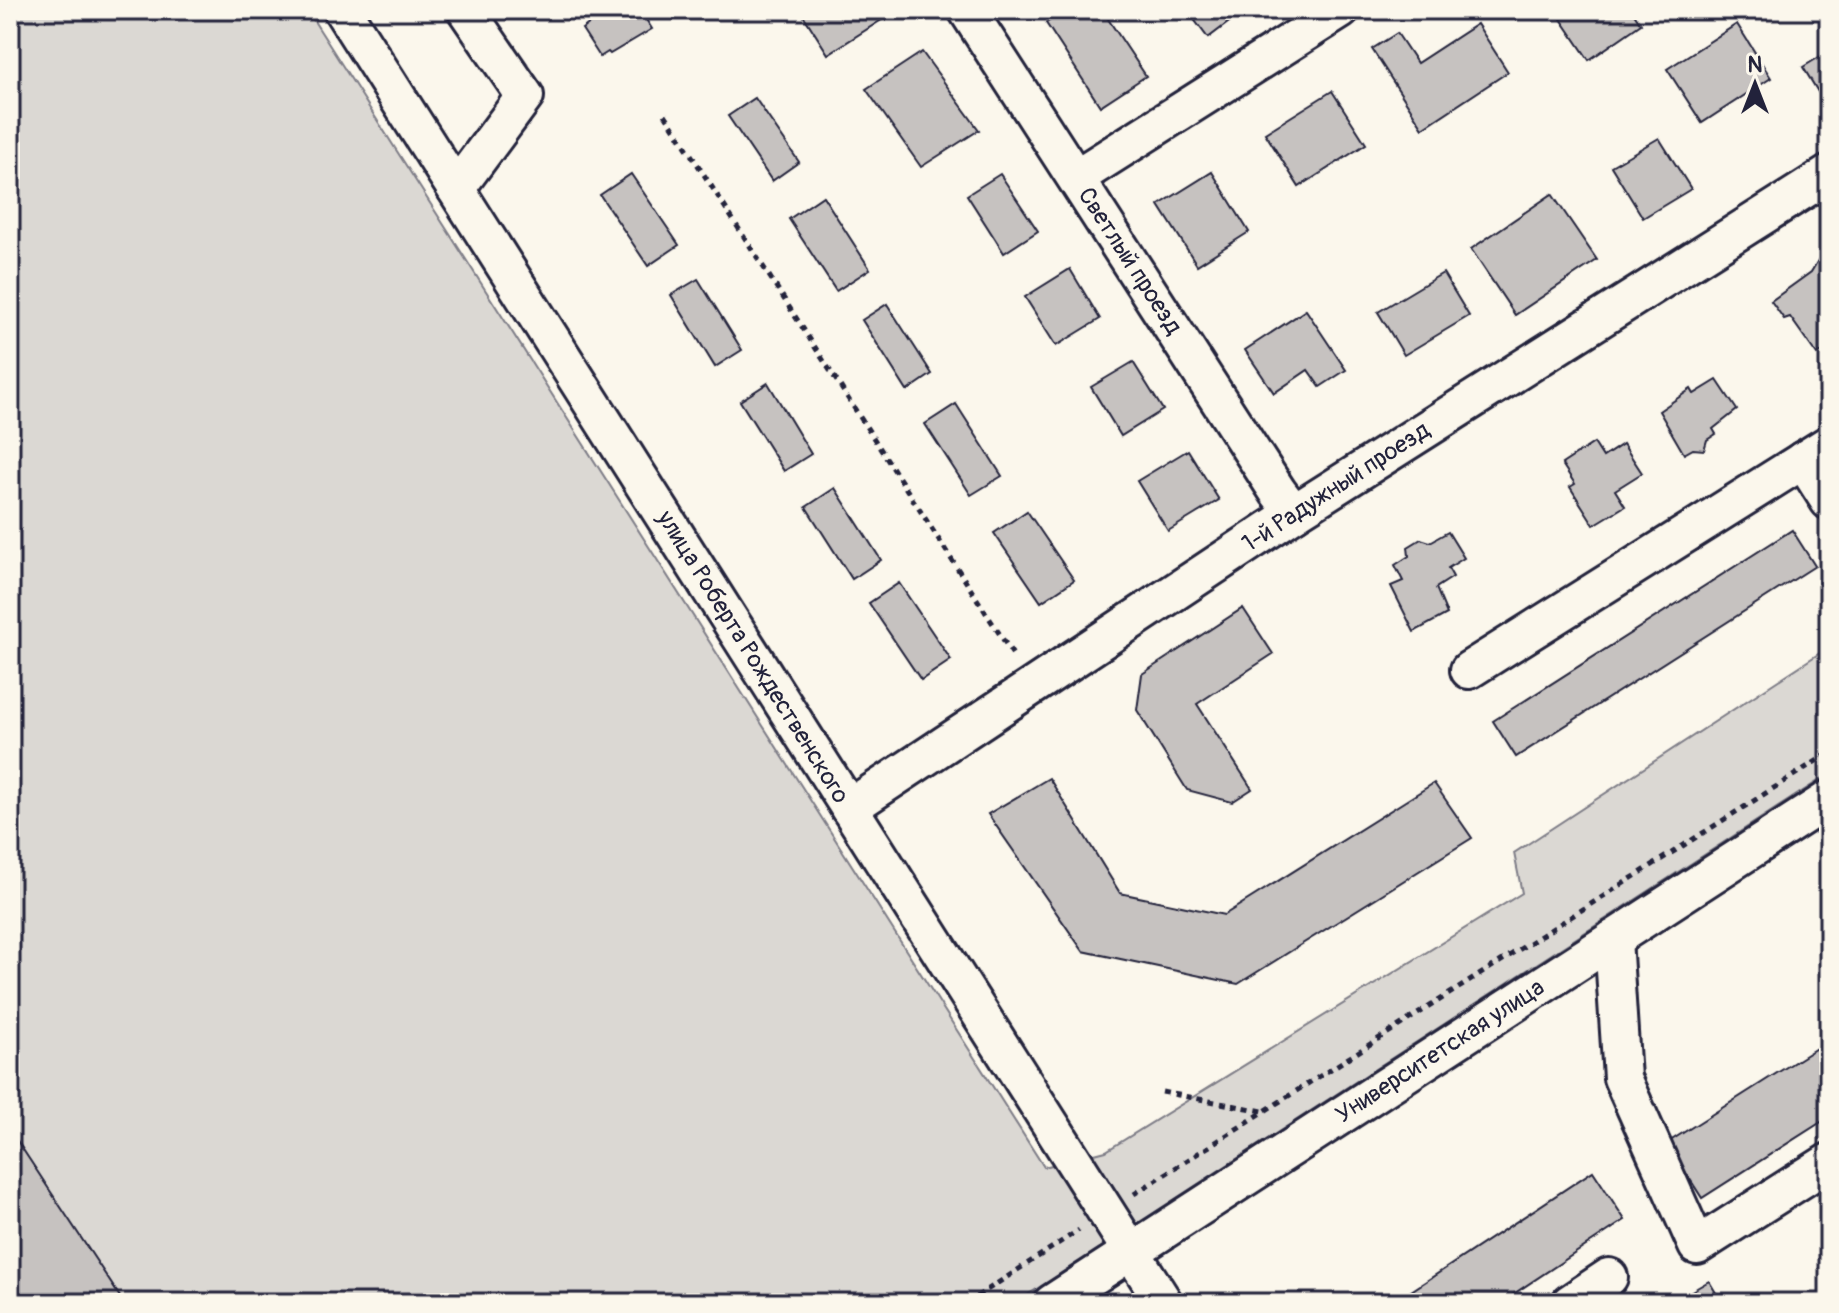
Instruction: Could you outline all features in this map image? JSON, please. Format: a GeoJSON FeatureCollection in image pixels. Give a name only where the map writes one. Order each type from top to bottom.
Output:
{"type":"FeatureCollection","features":[{"type":"Feature","properties":{"kind":"street","name":"улица Роберта Рождественского"},"geometry":{"type":"LineString","coordinates":[[342,10],[1164,1303]]}},
{"type":"Feature","properties":{"kind":"street"},"geometry":{"type":"LineString","coordinates":[[456,189],[525,96],[466,10]]}},
{"type":"Feature","properties":{"kind":"street","name":"Светлый проезд"},"geometry":{"type":"LineString","coordinates":[[967,10],[1294,513]]}},
{"type":"Feature","properties":{"kind":"street"},"geometry":{"type":"LineString","coordinates":[[1077,177],[1341,10]]}},
{"type":"Feature","properties":{"kind":"street","name":"1-й Радужный проезд"},"geometry":{"type":"LineString","coordinates":[[849,808],[1294,513],[1829,174]]}},
{"type":"Feature","properties":{"kind":"street"},"geometry":{"type":"LineString","coordinates":[[1469,670],[1816,452],[1829,501]]}},
{"type":"Feature","properties":{"kind":"street","name":"Университетская улица"},"geometry":{"type":"LineString","coordinates":[[1052,1303],[1829,799]]}},
{"type":"Feature","properties":{"kind":"street"},"geometry":{"type":"LineString","coordinates":[[1613,939],[1622,1078],[1697,1246],[1829,1162]]}},
{"type":"Feature","properties":{"kind":"street"},"geometry":{"type":"LineString","coordinates":[[1570,1303],[1609,1277]]}},
{"type":"Feature","properties":{"kind":"path"},"geometry":{"type":"LineString","coordinates":[[665,114],[1033,686]]}},
{"type":"Feature","properties":{"kind":"path"},"geometry":{"type":"LineString","coordinates":[[967,1303],[1829,753]]}},
{"type":"Feature","properties":{"kind":"path"},"geometry":{"type":"LineString","coordinates":[[1162,1092],[1265,1111]]}},
{"type":"Feature","properties":{"kind":"shaded area"},"geometry":{"type":"Polygon","coordinates":[[[10,10],[307,10],[1044,1167],[1106,1151],[1522,893],[1514,853],[1829,647],[1829,774],[1015,1303],[10,1303],[10,10]]]}},
{"type":"Feature","properties":{"kind":"building"},"geometry":{"type":"Polygon","coordinates":[[[581,10],[640,10],[652,29],[600,57],[582,29],[590,23],[581,10]]]}},
{"type":"Feature","properties":{"kind":"building"},"geometry":{"type":"Polygon","coordinates":[[[800,10],[889,10],[891,14],[828,54],[800,10]]]}},
{"type":"Feature","properties":{"kind":"building"},"geometry":{"type":"Polygon","coordinates":[[[1066,10],[1102,10],[1146,76],[1100,106],[1046,23],[1066,10]]]}},
{"type":"Feature","properties":{"kind":"building"},"geometry":{"type":"Polygon","coordinates":[[[1187,10],[1245,10],[1208,38],[1187,10]]]}},
{"type":"Feature","properties":{"kind":"building"},"geometry":{"type":"Polygon","coordinates":[[[1555,10],[1632,10],[1641,24],[1589,60],[1555,10]]]}},
{"type":"Feature","properties":{"kind":"building"},"geometry":{"type":"Polygon","coordinates":[[[1477,24],[1508,72],[1423,128],[1372,49],[1397,33],[1417,63],[1477,24]]]}},
{"type":"Feature","properties":{"kind":"building"},"geometry":{"type":"Polygon","coordinates":[[[1737,24],[1771,78],[1702,123],[1667,69],[1737,24]]]}},
{"type":"Feature","properties":{"kind":"building"},"geometry":{"type":"Polygon","coordinates":[[[1829,51],[1829,103],[1826,105],[1803,67],[1829,51]]]}},
{"type":"Feature","properties":{"kind":"building"},"geometry":{"type":"Polygon","coordinates":[[[922,52],[979,130],[921,167],[866,89],[922,52]]]}},
{"type":"Feature","properties":{"kind":"building"},"geometry":{"type":"Polygon","coordinates":[[[1332,91],[1366,144],[1299,187],[1265,133],[1332,91]]]}},
{"type":"Feature","properties":{"kind":"building"},"geometry":{"type":"Polygon","coordinates":[[[755,98],[799,162],[772,181],[728,116],[755,98]]]}},
{"type":"Feature","properties":{"kind":"building"},"geometry":{"type":"Polygon","coordinates":[[[1659,138],[1691,189],[1643,218],[1611,166],[1659,138]]]}},
{"type":"Feature","properties":{"kind":"building"},"geometry":{"type":"Polygon","coordinates":[[[1212,172],[1249,232],[1197,265],[1159,205],[1212,172]]]}},
{"type":"Feature","properties":{"kind":"building"},"geometry":{"type":"Polygon","coordinates":[[[631,174],[679,245],[648,266],[600,195],[631,174]]]}},
{"type":"Feature","properties":{"kind":"building"},"geometry":{"type":"Polygon","coordinates":[[[1000,174],[1038,231],[1004,253],[967,195],[1000,174]]]}},
{"type":"Feature","properties":{"kind":"building"},"geometry":{"type":"Polygon","coordinates":[[[1552,194],[1597,260],[1515,315],[1471,249],[1552,194]]]}},
{"type":"Feature","properties":{"kind":"building"},"geometry":{"type":"Polygon","coordinates":[[[823,196],[870,269],[836,291],[789,219],[823,196]]]}},
{"type":"Feature","properties":{"kind":"building"},"geometry":{"type":"Polygon","coordinates":[[[1820,257],[1829,258],[1829,348],[1817,355],[1790,317],[1784,319],[1771,301],[1811,272],[1820,257]]]}},
{"type":"Feature","properties":{"kind":"building"},"geometry":{"type":"Polygon","coordinates":[[[1070,269],[1100,319],[1056,346],[1025,297],[1070,269]]]}},
{"type":"Feature","properties":{"kind":"building"},"geometry":{"type":"Polygon","coordinates":[[[1443,273],[1469,316],[1404,355],[1378,312],[1443,273]]]}},
{"type":"Feature","properties":{"kind":"building"},"geometry":{"type":"Polygon","coordinates":[[[698,279],[742,350],[715,367],[671,295],[698,279]]]}},
{"type":"Feature","properties":{"kind":"building"},"geometry":{"type":"Polygon","coordinates":[[[887,304],[932,374],[907,391],[862,320],[887,304]]]}},
{"type":"Feature","properties":{"kind":"building"},"geometry":{"type":"Polygon","coordinates":[[[1306,310],[1346,370],[1320,387],[1308,370],[1274,393],[1245,350],[1306,310]]]}},
{"type":"Feature","properties":{"kind":"building"},"geometry":{"type":"Polygon","coordinates":[[[1133,362],[1163,410],[1121,436],[1091,387],[1133,362]]]}},
{"type":"Feature","properties":{"kind":"building"},"geometry":{"type":"Polygon","coordinates":[[[1717,380],[1737,410],[1713,429],[1716,434],[1707,440],[1704,450],[1693,449],[1684,454],[1659,411],[1691,389],[1694,394],[1717,380]]]}},
{"type":"Feature","properties":{"kind":"building"},"geometry":{"type":"Polygon","coordinates":[[[768,383],[811,454],[784,471],[740,401],[768,383]]]}},
{"type":"Feature","properties":{"kind":"building"},"geometry":{"type":"Polygon","coordinates":[[[956,404],[1002,476],[971,495],[925,424],[956,404]]]}},
{"type":"Feature","properties":{"kind":"building"},"geometry":{"type":"Polygon","coordinates":[[[1594,443],[1603,457],[1623,444],[1642,473],[1615,490],[1625,506],[1594,525],[1570,487],[1575,484],[1562,464],[1594,443]]]}},
{"type":"Feature","properties":{"kind":"building"},"geometry":{"type":"Polygon","coordinates":[[[1188,450],[1219,500],[1168,531],[1137,481],[1188,450]]]}},
{"type":"Feature","properties":{"kind":"building"},"geometry":{"type":"Polygon","coordinates":[[[835,488],[881,560],[852,579],[806,507],[835,488]]]}},
{"type":"Feature","properties":{"kind":"building"},"geometry":{"type":"Polygon","coordinates":[[[1027,511],[1074,580],[1041,602],[994,533],[1027,511]]]}},
{"type":"Feature","properties":{"kind":"building"},"geometry":{"type":"Polygon","coordinates":[[[1792,530],[1815,566],[1516,757],[1493,721],[1792,530]]]}},
{"type":"Feature","properties":{"kind":"building"},"geometry":{"type":"Polygon","coordinates":[[[1448,532],[1464,558],[1448,568],[1453,577],[1436,588],[1447,614],[1414,632],[1391,586],[1403,581],[1395,565],[1409,556],[1408,547],[1421,539],[1430,542],[1448,532]]]}},
{"type":"Feature","properties":{"kind":"building"},"geometry":{"type":"Polygon","coordinates":[[[899,583],[951,660],[921,680],[869,603],[899,583]]]}},
{"type":"Feature","properties":{"kind":"building"},"geometry":{"type":"Polygon","coordinates":[[[1243,608],[1273,654],[1197,704],[1252,789],[1232,802],[1187,790],[1137,710],[1142,674],[1243,608]]]}},
{"type":"Feature","properties":{"kind":"building"},"geometry":{"type":"Polygon","coordinates":[[[1049,778],[1120,893],[1224,915],[1434,783],[1472,838],[1238,984],[1083,951],[988,814],[1049,778]]]}},
{"type":"Feature","properties":{"kind":"building"},"geometry":{"type":"Polygon","coordinates":[[[1829,1040],[1829,1117],[1702,1198],[1667,1143],[1829,1040]]]}},
{"type":"Feature","properties":{"kind":"building"},"geometry":{"type":"Polygon","coordinates":[[[10,1130],[124,1303],[10,1303],[10,1130]]]}},
{"type":"Feature","properties":{"kind":"building"},"geometry":{"type":"Polygon","coordinates":[[[1593,1171],[1625,1220],[1500,1303],[1393,1303],[1593,1171]]]}},
{"type":"Feature","properties":{"kind":"building"},"geometry":{"type":"Polygon","coordinates":[[[1709,1281],[1722,1303],[1687,1303],[1683,1296],[1709,1281]]]}}]}
